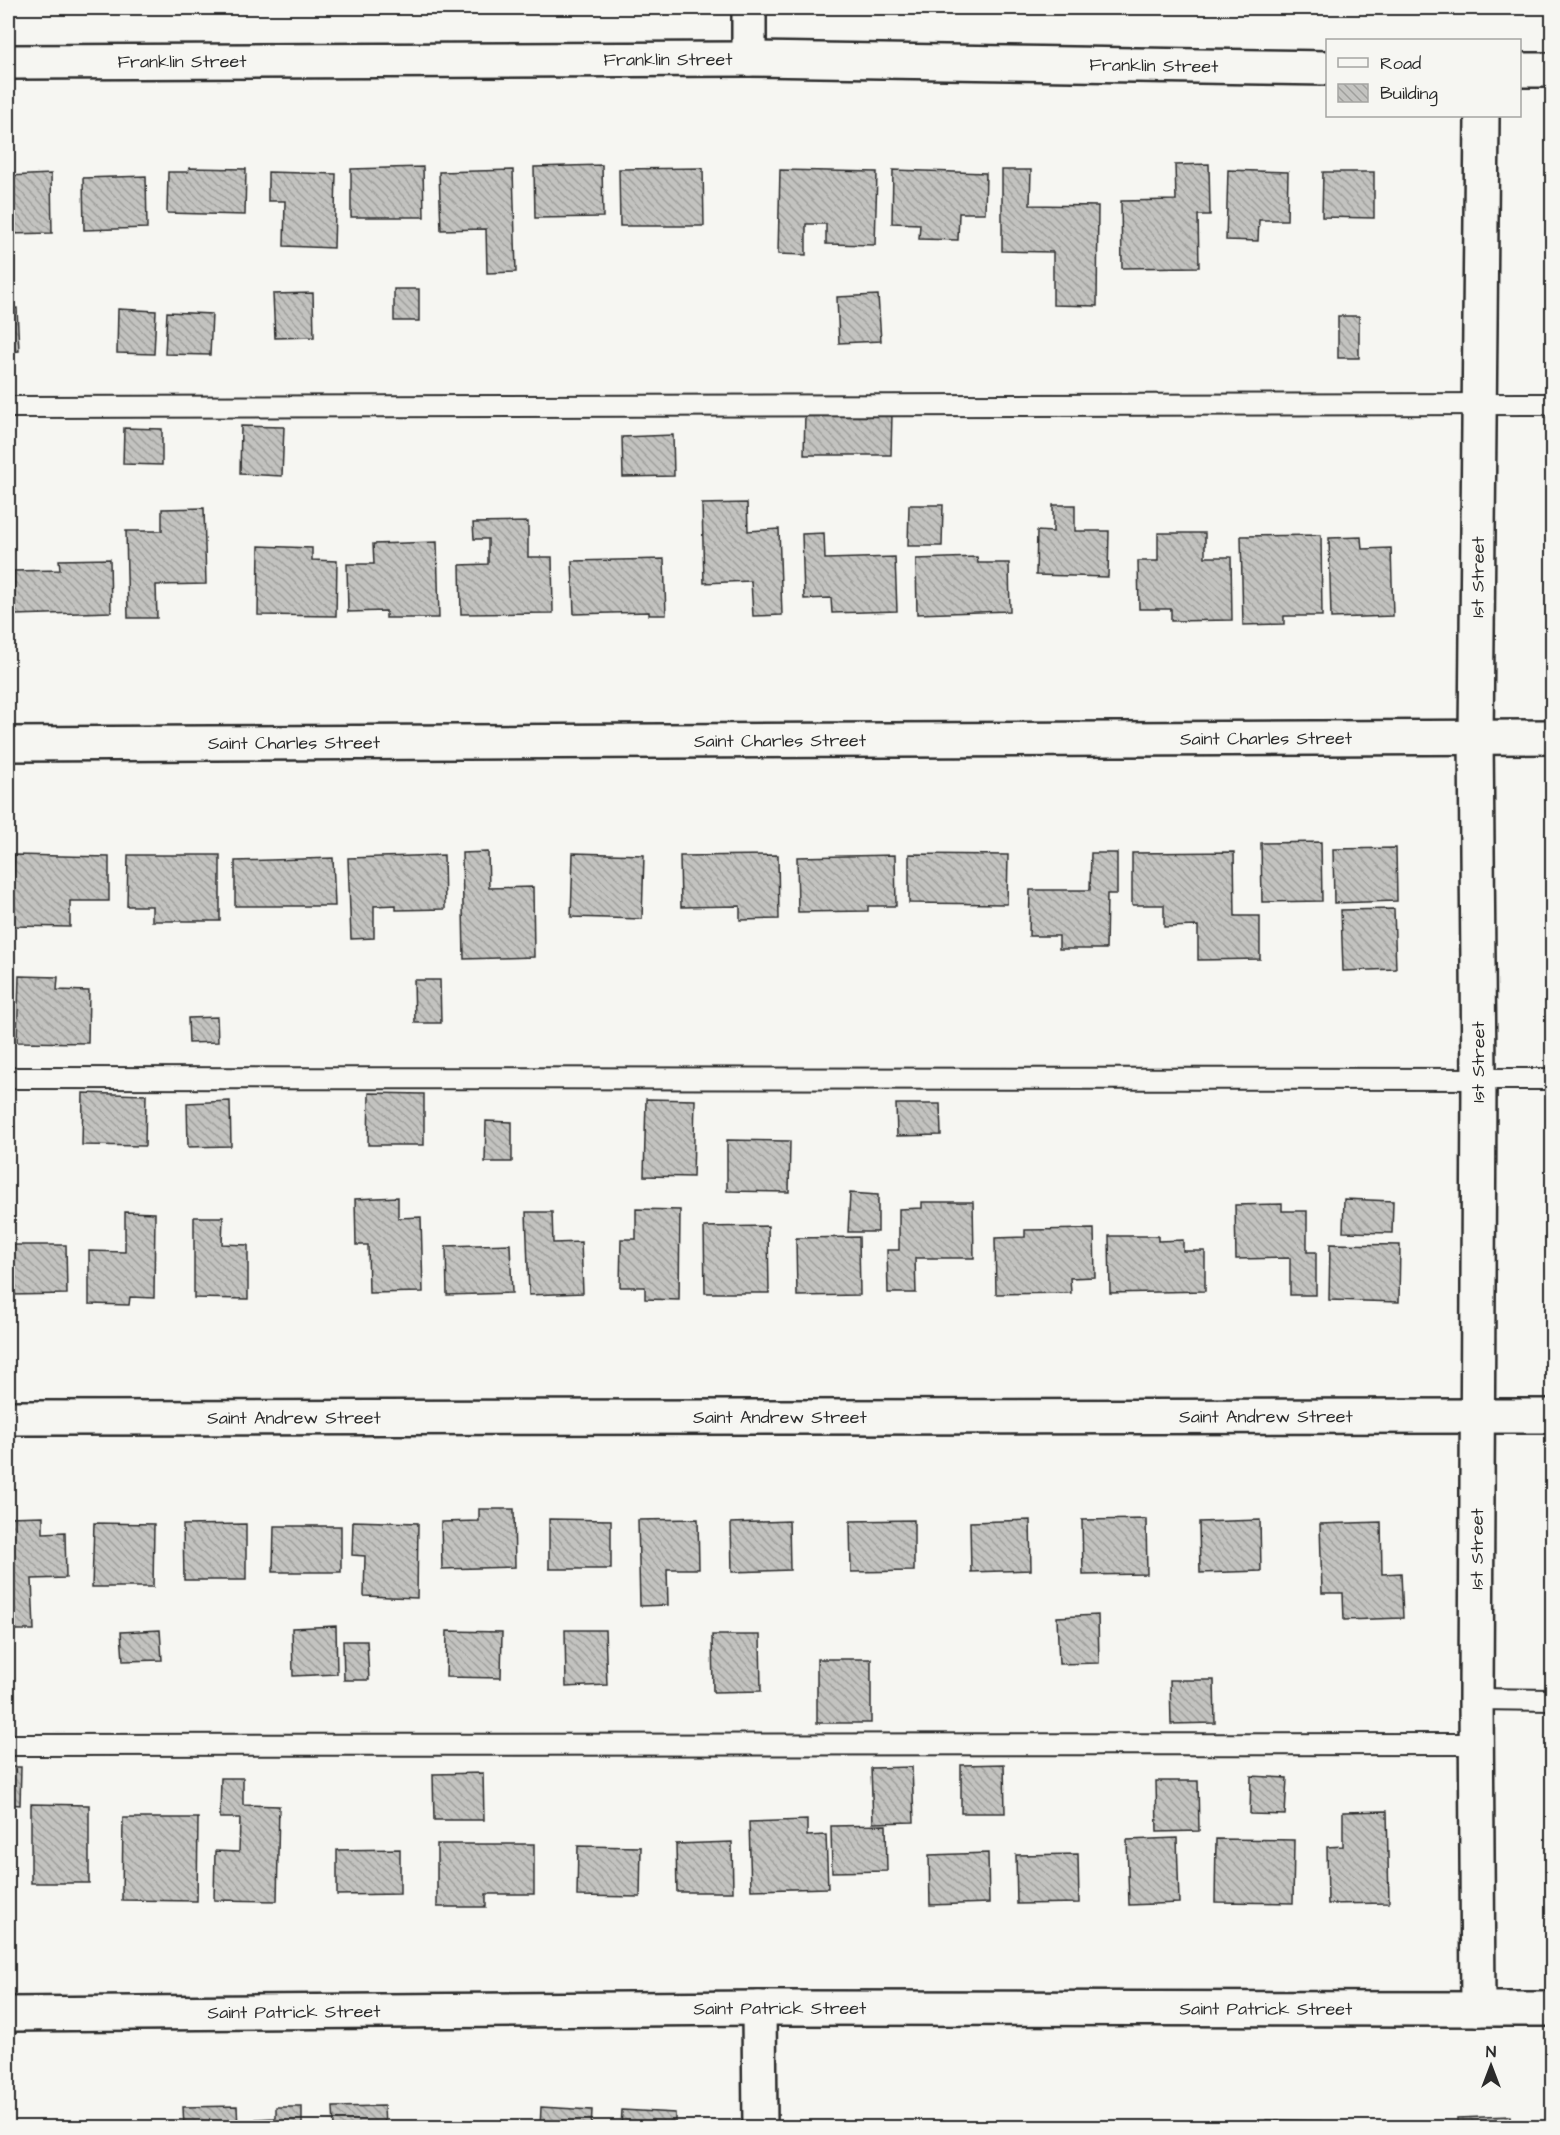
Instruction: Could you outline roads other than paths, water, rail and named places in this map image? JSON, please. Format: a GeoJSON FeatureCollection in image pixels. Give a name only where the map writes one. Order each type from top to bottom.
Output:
{"type":"FeatureCollection","features":[{"type":"Feature","properties":{"kind":"street"},"geometry":{"type":"LineString","coordinates":[[749,8],[749,60]]}},
{"type":"Feature","properties":{"kind":"street","name":"Franklin Street"},"geometry":{"type":"LineString","coordinates":[[8,62],[749,60],[1326,68]]}},
{"type":"Feature","properties":{"kind":"street"},"geometry":{"type":"LineString","coordinates":[[1521,70],[1552,70]]}},
{"type":"Feature","properties":{"kind":"street","name":"1st Street"},"geometry":{"type":"LineString","coordinates":[[1478,2009],[1476,1416],[1479,1078],[1476,737],[1482,117]]}},
{"type":"Feature","properties":{"kind":"street","name":"Saint Charles Street"},"geometry":{"type":"LineString","coordinates":[[8,744],[1552,737]]}},
{"type":"Feature","properties":{"kind":"street","name":"Saint Andrew Street"},"geometry":{"type":"LineString","coordinates":[[8,1418],[1552,1416]]}},
{"type":"Feature","properties":{"kind":"street"},"geometry":{"type":"LineString","coordinates":[[759,2008],[760,2127]]}},
{"type":"Feature","properties":{"kind":"street","name":"Saint Patrick Street"},"geometry":{"type":"LineString","coordinates":[[8,2014],[759,2008],[1552,2009]]}},
{"type":"Feature","properties":{"kind":"lane"},"geometry":{"type":"LineString","coordinates":[[8,407],[1552,404]]}},
{"type":"Feature","properties":{"kind":"lane"},"geometry":{"type":"LineString","coordinates":[[8,1078],[1552,1079]]}},
{"type":"Feature","properties":{"kind":"lane"},"geometry":{"type":"LineString","coordinates":[[1476,1699],[1552,1700]]}},
{"type":"Feature","properties":{"kind":"lane"},"geometry":{"type":"LineString","coordinates":[[8,1745],[1476,1744]]}}]}
